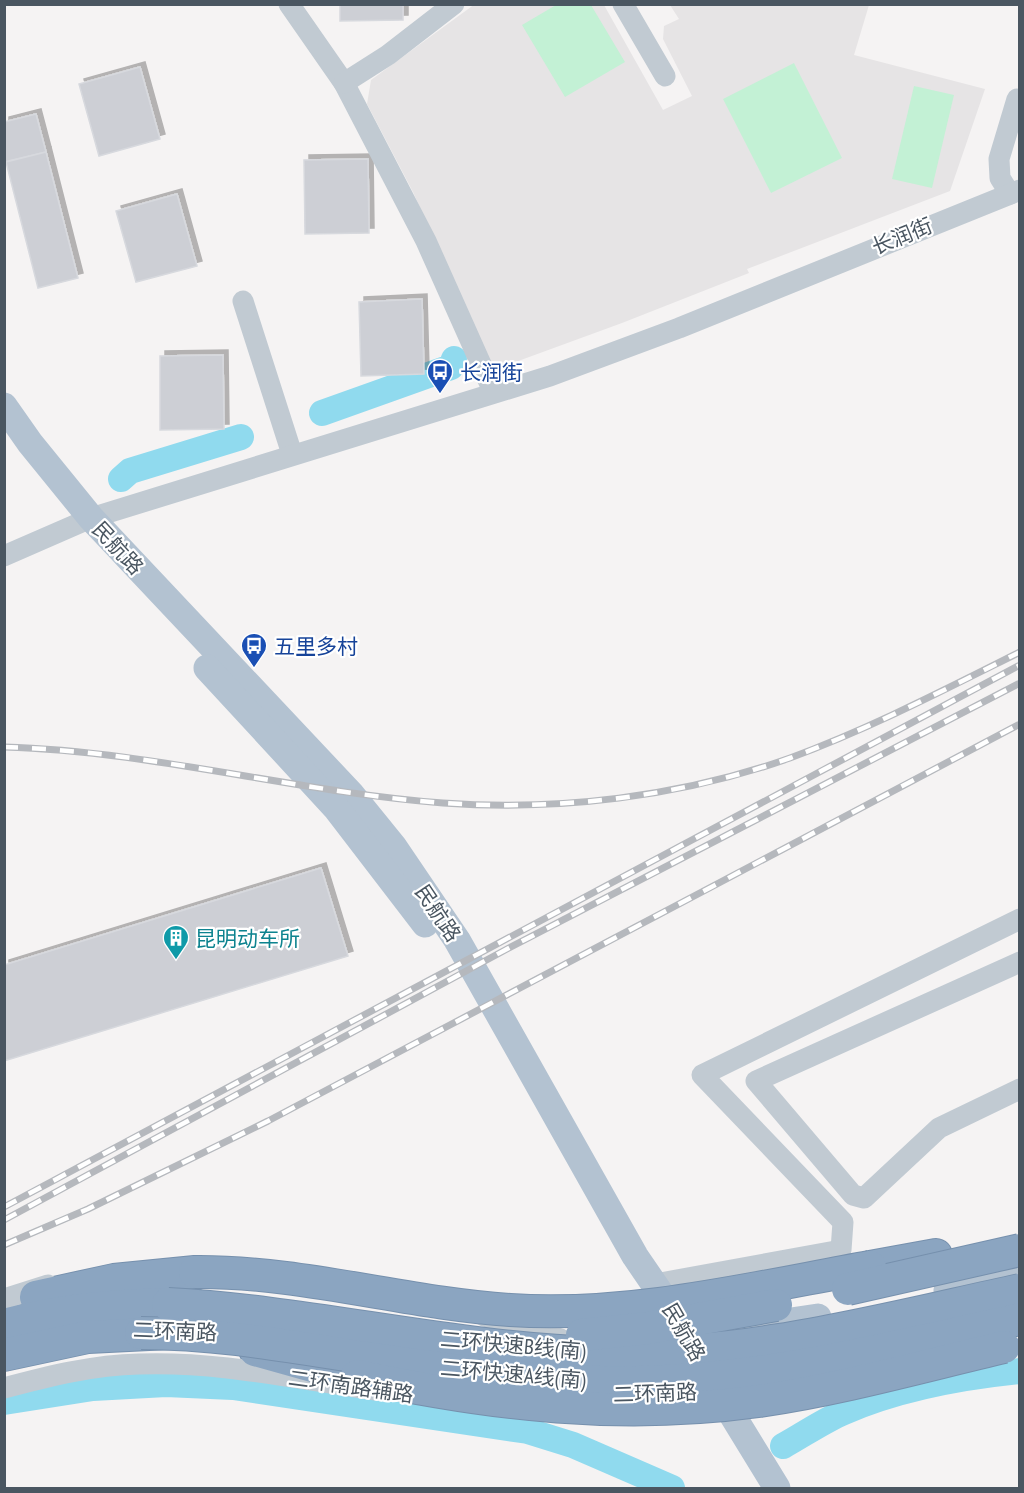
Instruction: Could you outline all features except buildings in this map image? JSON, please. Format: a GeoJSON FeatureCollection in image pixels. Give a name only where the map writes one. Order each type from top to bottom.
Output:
{"type":"FeatureCollection","features":[{"type":"Feature","properties":{"kind":"highway"},"geometry":{"type":"LineString","coordinates":[[4,1308],[93,1284],[195,1272],[249,1275],[475,1307],[527,1311],[584,1311],[684,1299],[1020,1241]]}},
{"type":"Feature","properties":{"kind":"highway"},"geometry":{"type":"LineString","coordinates":[[168,1304],[279,1308],[497,1334],[591,1334],[648,1328],[738,1312],[1020,1250]]}},
{"type":"Feature","properties":{"kind":"highway","name":"二环快速B线(南)"},"geometry":{"type":"LineString","coordinates":[[4,1327],[85,1308],[168,1304],[253,1311],[496,1346],[560,1351],[644,1353],[729,1347],[813,1334],[1016,1279]]}},
{"type":"Feature","properties":{"kind":"highway","name":"二环快速A线(南)"},"geometry":{"type":"LineString","coordinates":[[4,1354],[88,1337],[141,1333],[240,1339],[515,1377],[645,1382],[732,1376],[797,1366],[1020,1320]]}},
{"type":"Feature","properties":{"kind":"highway"},"geometry":{"type":"LineString","coordinates":[[141,1333],[209,1337],[327,1370]]}},
{"type":"Feature","properties":{"kind":"highway"},"geometry":{"type":"LineString","coordinates":[[4,1374],[75,1357],[156,1350],[229,1354],[519,1405],[594,1411],[655,1410],[730,1405],[787,1397],[1020,1344]]}},
{"type":"Feature","properties":{"kind":"main road","name":"民航路"},"geometry":{"type":"LineString","coordinates":[[4,406],[82,521],[351,794],[394,847],[458,940],[635,1256],[655,1284],[678,1338],[709,1392],[757,1488]]}},
{"type":"Feature","properties":{"kind":"main road","name":"民航路"},"geometry":{"type":"LineString","coordinates":[[4,437],[82,521],[336,808],[412,905],[442,950],[620,1265],[678,1338]]}},
{"type":"Feature","properties":{"kind":"main road","name":"二环南路"},"geometry":{"type":"LineString","coordinates":[[4,1327],[85,1312],[168,1308],[252,1315],[444,1344],[525,1352],[585,1350],[831,1315],[1016,1279]]}},
{"type":"Feature","properties":{"kind":"main road","name":"二环南路"},"geometry":{"type":"LineString","coordinates":[[4,1350],[88,1332],[141,1329],[194,1330],[326,1347],[560,1392],[638,1396],[709,1392],[820,1377],[1020,1334]]}},
{"type":"Feature","properties":{"kind":"main road","name":"民航路"},"geometry":{"type":"LineString","coordinates":[[709,1392],[777,1488]]}},
{"type":"Feature","properties":{"kind":"street"},"geometry":{"type":"LineString","coordinates":[[289,4],[344,83],[426,241],[493,391]]}},
{"type":"Feature","properties":{"kind":"street"},"geometry":{"type":"LineString","coordinates":[[344,83],[388,55],[454,4]]}},
{"type":"Feature","properties":{"kind":"street"},"geometry":{"type":"LineString","coordinates":[[623,4],[665,76]]}},
{"type":"Feature","properties":{"kind":"street"},"geometry":{"type":"LineString","coordinates":[[1015,192],[1000,178],[999,159],[1017,99]]}},
{"type":"Feature","properties":{"kind":"street","name":"长润街"},"geometry":{"type":"LineString","coordinates":[[4,556],[82,521],[493,391],[550,376],[679,328],[1015,192]]}},
{"type":"Feature","properties":{"kind":"street"},"geometry":{"type":"LineString","coordinates":[[243,301],[292,454]]}},
{"type":"Feature","properties":{"kind":"street"},"geometry":{"type":"LineString","coordinates":[[843,1222],[702,1075],[1020,919]]}},
{"type":"Feature","properties":{"kind":"street"},"geometry":{"type":"LineString","coordinates":[[864,1198],[853,1195],[756,1082],[1020,962]]}},
{"type":"Feature","properties":{"kind":"street"},"geometry":{"type":"LineString","coordinates":[[655,1284],[841,1250],[843,1222],[864,1198],[939,1128],[1020,1089]]}},
{"type":"Feature","properties":{"kind":"street"},"geometry":{"type":"LineString","coordinates":[[4,1299],[107,1270],[173,1262],[208,1262],[290,1269],[388,1287],[540,1335],[566,1340],[628,1343],[678,1338]]}},
{"type":"Feature","properties":{"kind":"street","name":"二环南路辅路"},"geometry":{"type":"LineString","coordinates":[[4,1388],[83,1370],[163,1363],[222,1367],[395,1393],[490,1402],[607,1401],[709,1392]]}},
{"type":"Feature","properties":{"kind":"shaded area"},"geometry":{"type":"Polygon","coordinates":[[[475,4],[604,5],[663,110],[692,96],[663,39],[664,26],[679,19],[670,5],[869,5],[854,55],[985,89],[950,191],[747,269],[749,273],[622,323],[494,370],[413,192],[367,104],[371,80],[475,4]]]}},
{"type":"Feature","properties":{"kind":"green space"},"geometry":{"type":"Polygon","coordinates":[[[556,5],[591,5],[625,62],[565,97],[522,25],[556,5]]]}},
{"type":"Feature","properties":{"kind":"green space"},"geometry":{"type":"Polygon","coordinates":[[[794,63],[842,158],[771,193],[723,99],[794,63]]]}},
{"type":"Feature","properties":{"kind":"green space"},"geometry":{"type":"Polygon","coordinates":[[[914,86],[954,95],[932,188],[892,179],[914,86]]]}},
{"type":"Feature","properties":{"kind":"waterway"},"geometry":{"type":"LineString","coordinates":[[322,413],[451,367],[454,359]]}},
{"type":"Feature","properties":{"kind":"waterway"},"geometry":{"type":"LineString","coordinates":[[121,479],[130,471],[241,437]]}},
{"type":"Feature","properties":{"kind":"waterway"},"geometry":{"type":"LineString","coordinates":[[783,1446],[836,1416],[886,1396],[952,1380],[1020,1371]]}},
{"type":"Feature","properties":{"kind":"waterway"},"geometry":{"type":"LineString","coordinates":[[4,1402],[93,1388],[166,1384],[233,1387],[528,1431],[573,1445],[672,1488]]}},
{"type":"Feature","properties":{"kind":"railway"},"geometry":{"type":"LineString","coordinates":[[4,747],[114,756],[388,798],[487,805],[575,803],[706,783],[790,758],[877,722],[1020,652]]}},
{"type":"Feature","properties":{"kind":"railway"},"geometry":{"type":"LineString","coordinates":[[4,1207],[1020,665]]}},
{"type":"Feature","properties":{"kind":"railway"},"geometry":{"type":"LineString","coordinates":[[4,1220],[507,949],[1020,683]]}},
{"type":"Feature","properties":{"kind":"railway"},"geometry":{"type":"LineString","coordinates":[[4,1245],[88,1209],[268,1121],[1020,724]]}},
{"type":"Feature","properties":{"kind":"place","name":"长润街"},"geometry":{"type":"Point","coordinates":[440,395]}},
{"type":"Feature","properties":{"kind":"place","name":"五里多村"},"geometry":{"type":"Point","coordinates":[254,669]}},
{"type":"Feature","properties":{"kind":"place","name":"昆明动车所"},"geometry":{"type":"Point","coordinates":[176,961]}}]}
